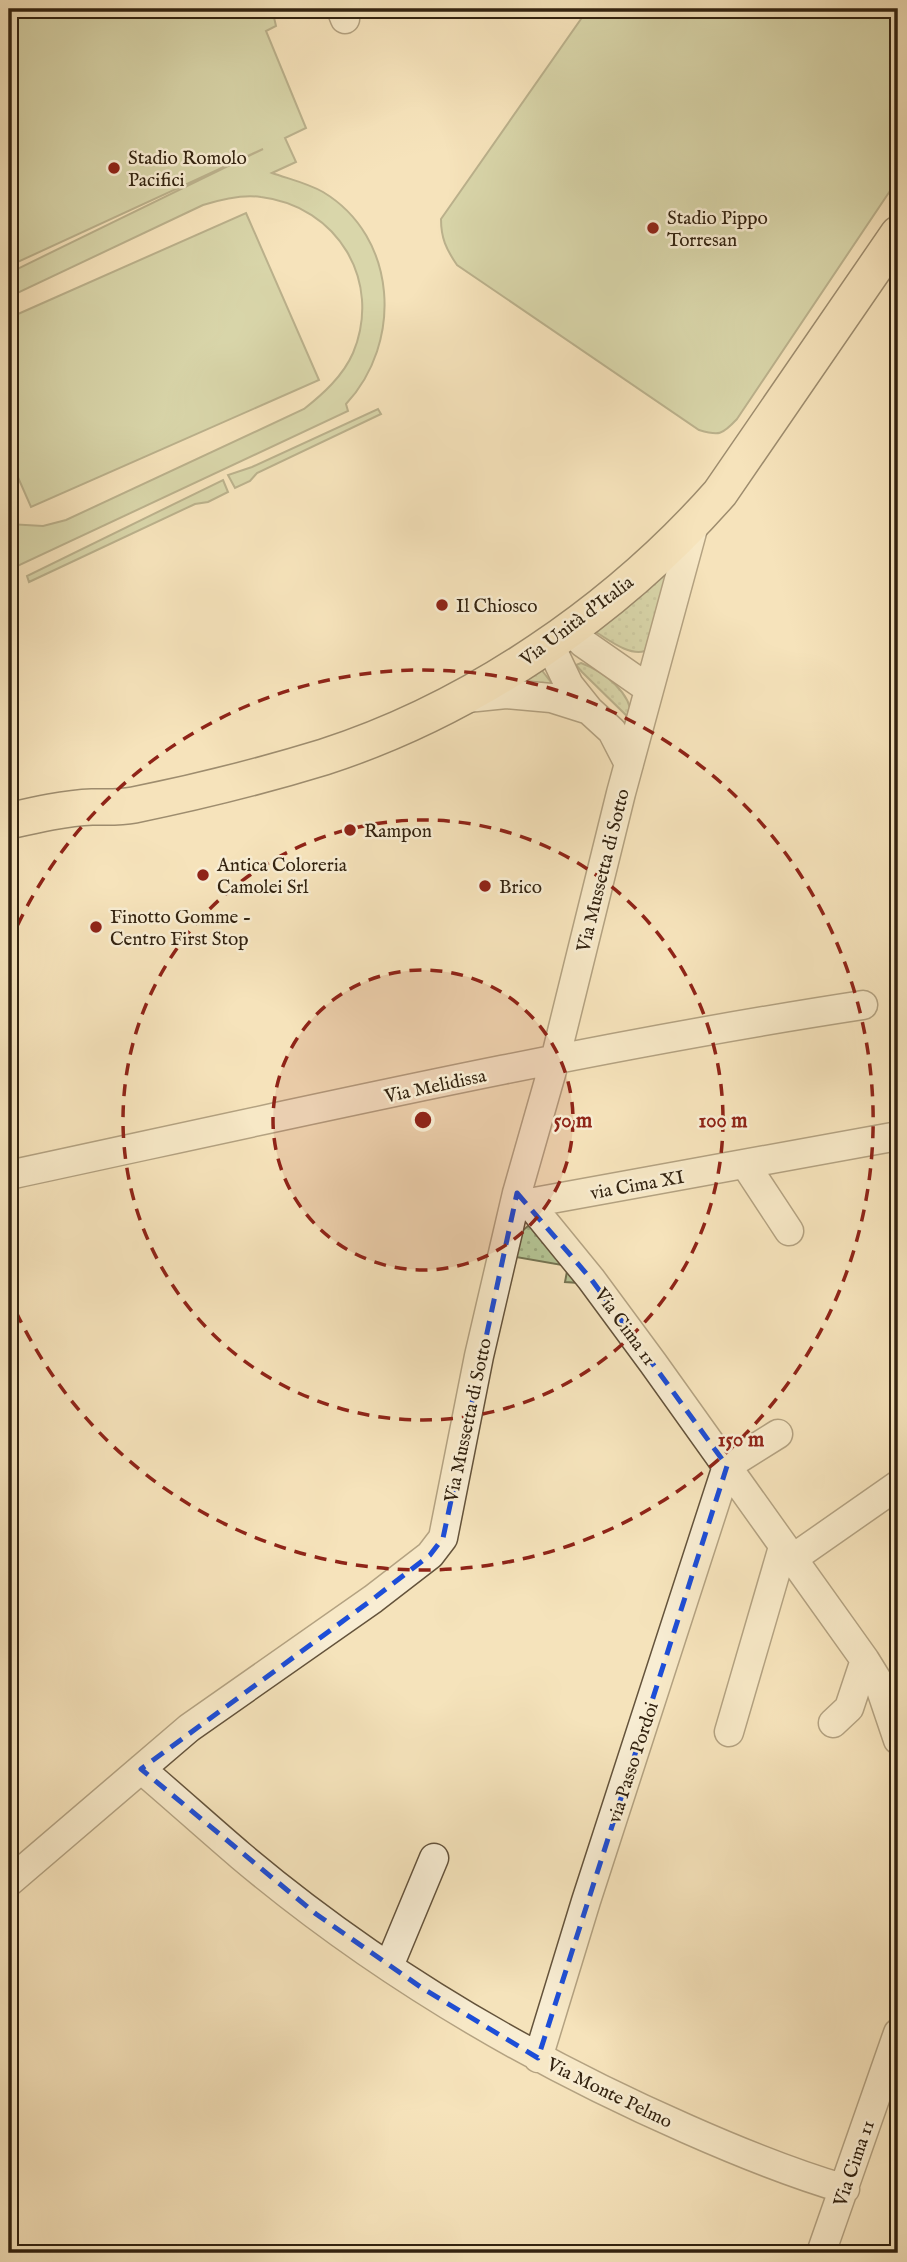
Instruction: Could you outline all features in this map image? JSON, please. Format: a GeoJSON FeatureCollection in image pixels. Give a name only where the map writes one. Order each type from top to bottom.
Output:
{"type":"FeatureCollection","features":[{"type":"Feature","properties":{"kind":"main road","name":"Via Unità d'Italia"},"geometry":{"type":"LineString","coordinates":[[10,825],[92,807],[113,809],[230,782],[325,756],[389,732],[457,699],[492,680],[559,636],[622,587],[695,521],[738,470],[898,234]]}},
{"type":"Feature","properties":{"kind":"street","name":"Via Mussetta di Sotto"},"geometry":{"type":"LineString","coordinates":[[9,1882],[189,1728],[373,1599],[430,1555],[443,1538],[469,1404],[523,1198],[629,764],[695,521]]}},
{"type":"Feature","properties":{"kind":"street","name":"Via Mussetta di Sotto"},"geometry":{"type":"LineString","coordinates":[[559,636],[569,685],[589,710],[612,731],[629,764]]}},
{"type":"Feature","properties":{"kind":"street"},"geometry":{"type":"LineString","coordinates":[[559,636],[583,643],[649,689]]}},
{"type":"Feature","properties":{"kind":"street","name":"Via Mussetta di Sotto"},"geometry":{"type":"LineString","coordinates":[[457,699],[506,694],[551,698],[589,710]]}},
{"type":"Feature","properties":{"kind":"street","name":"Via Melidissa"},"geometry":{"type":"LineString","coordinates":[[9,1175],[555,1059],[863,1005]]}},
{"type":"Feature","properties":{"kind":"street","name":"via Cima XI"},"geometry":{"type":"LineString","coordinates":[[523,1198],[744,1164],[898,1136]]}},
{"type":"Feature","properties":{"kind":"street"},"geometry":{"type":"LineString","coordinates":[[744,1164],[789,1231]]}},
{"type":"Feature","properties":{"kind":"street","name":"Via Cima 11"},"geometry":{"type":"LineString","coordinates":[[523,1198],[591,1279],[865,1660],[878,1681],[898,1740]]}},
{"type":"Feature","properties":{"kind":"street"},"geometry":{"type":"LineString","coordinates":[[727,1466],[778,1434]]}},
{"type":"Feature","properties":{"kind":"street","name":"via Passo Pordoi"},"geometry":{"type":"LineString","coordinates":[[538,2058],[727,1466]]}},
{"type":"Feature","properties":{"kind":"street"},"geometry":{"type":"LineString","coordinates":[[729,1732],[788,1553],[898,1485]]}},
{"type":"Feature","properties":{"kind":"street"},"geometry":{"type":"LineString","coordinates":[[833,1723],[849,1708],[865,1660]]}},
{"type":"Feature","properties":{"kind":"street","name":"Via Monte Pelmo"},"geometry":{"type":"LineString","coordinates":[[141,1769],[241,1856],[388,1966],[538,2058],[620,2100],[749,2156],[796,2175],[845,2189]]}},
{"type":"Feature","properties":{"kind":"street"},"geometry":{"type":"LineString","coordinates":[[388,1966],[434,1858]]}},
{"type":"Feature","properties":{"kind":"street","name":"Via Cima 11"},"geometry":{"type":"LineString","coordinates":[[821,2253],[898,2033]]}},
{"type":"Feature","properties":{"kind":"highlighted area"},"geometry":{"type":"Polygon","coordinates":[[[517,1193],[591,1279],[727,1466],[538,2058],[422,1988],[316,1914],[141,1769],[373,1599],[430,1555],[443,1538],[517,1193]]]}},
{"type":"Feature","properties":{"kind":"green space","name":"Stadio Romolo Pacifici"},"geometry":{"type":"Polygon","coordinates":[[[9,9],[272,9],[276,26],[266,31],[306,128],[285,138],[296,162],[272,173],[323,192],[348,212],[366,236],[378,263],[384,292],[384,322],[377,351],[364,379],[346,404],[348,411],[9,570],[9,524],[43,526],[66,520],[304,409],[332,384],[349,361],[361,326],[362,300],[357,274],[347,251],[331,231],[312,215],[288,203],[247,196],[203,205],[9,297],[9,273],[263,149],[9,266],[9,9]]]}},
{"type":"Feature","properties":{"kind":"green space","name":"Stadio Pippo Torresan"},"geometry":{"type":"Polygon","coordinates":[[[588,9],[898,9],[898,179],[737,419],[720,433],[699,430],[457,265],[443,238],[441,219],[588,9]]]}},
{"type":"Feature","properties":{"kind":"green space"},"geometry":{"type":"Polygon","coordinates":[[[246,213],[319,380],[31,507],[9,457],[9,318],[246,213]]]}},
{"type":"Feature","properties":{"kind":"green space"},"geometry":{"type":"Polygon","coordinates":[[[378,409],[381,414],[257,473],[250,481],[235,488],[228,475],[252,467],[378,409]]]}},
{"type":"Feature","properties":{"kind":"green space"},"geometry":{"type":"Polygon","coordinates":[[[223,480],[228,492],[208,502],[195,504],[29,582],[27,576],[223,480]]]}},
{"type":"Feature","properties":{"kind":"green space"},"geometry":{"type":"Polygon","coordinates":[[[669,567],[645,651],[625,649],[594,631],[669,567]]]}},
{"type":"Feature","properties":{"kind":"green space"},"geometry":{"type":"Polygon","coordinates":[[[581,663],[599,672],[615,685],[628,701],[631,720],[576,665],[581,663]]]}},
{"type":"Feature","properties":{"kind":"green space"},"geometry":{"type":"Polygon","coordinates":[[[540,668],[554,686],[518,684],[540,668]]]}},
{"type":"Feature","properties":{"kind":"green space"},"geometry":{"type":"Polygon","coordinates":[[[528,1226],[550,1241],[581,1283],[565,1282],[568,1266],[516,1257],[522,1231],[528,1226]]]}},
{"type":"Feature","properties":{"kind":"place","name":"Stadio Romolo Pacifici"},"geometry":{"type":"Point","coordinates":[114,168]}},
{"type":"Feature","properties":{"kind":"place","name":"Stadio Pippo Torresan"},"geometry":{"type":"Point","coordinates":[653,228]}},
{"type":"Feature","properties":{"kind":"place","name":"Il Chiosco"},"geometry":{"type":"Point","coordinates":[442,605]}},
{"type":"Feature","properties":{"kind":"place","name":"Rampon"},"geometry":{"type":"Point","coordinates":[350,830]}},
{"type":"Feature","properties":{"kind":"place","name":"Antica Coloreria Camolei Srl"},"geometry":{"type":"Point","coordinates":[203,875]}},
{"type":"Feature","properties":{"kind":"place","name":"Brico"},"geometry":{"type":"Point","coordinates":[485,886]}},
{"type":"Feature","properties":{"kind":"place","name":"Finotto Gomme - Centro First Stop"},"geometry":{"type":"Point","coordinates":[96,927]}}]}
